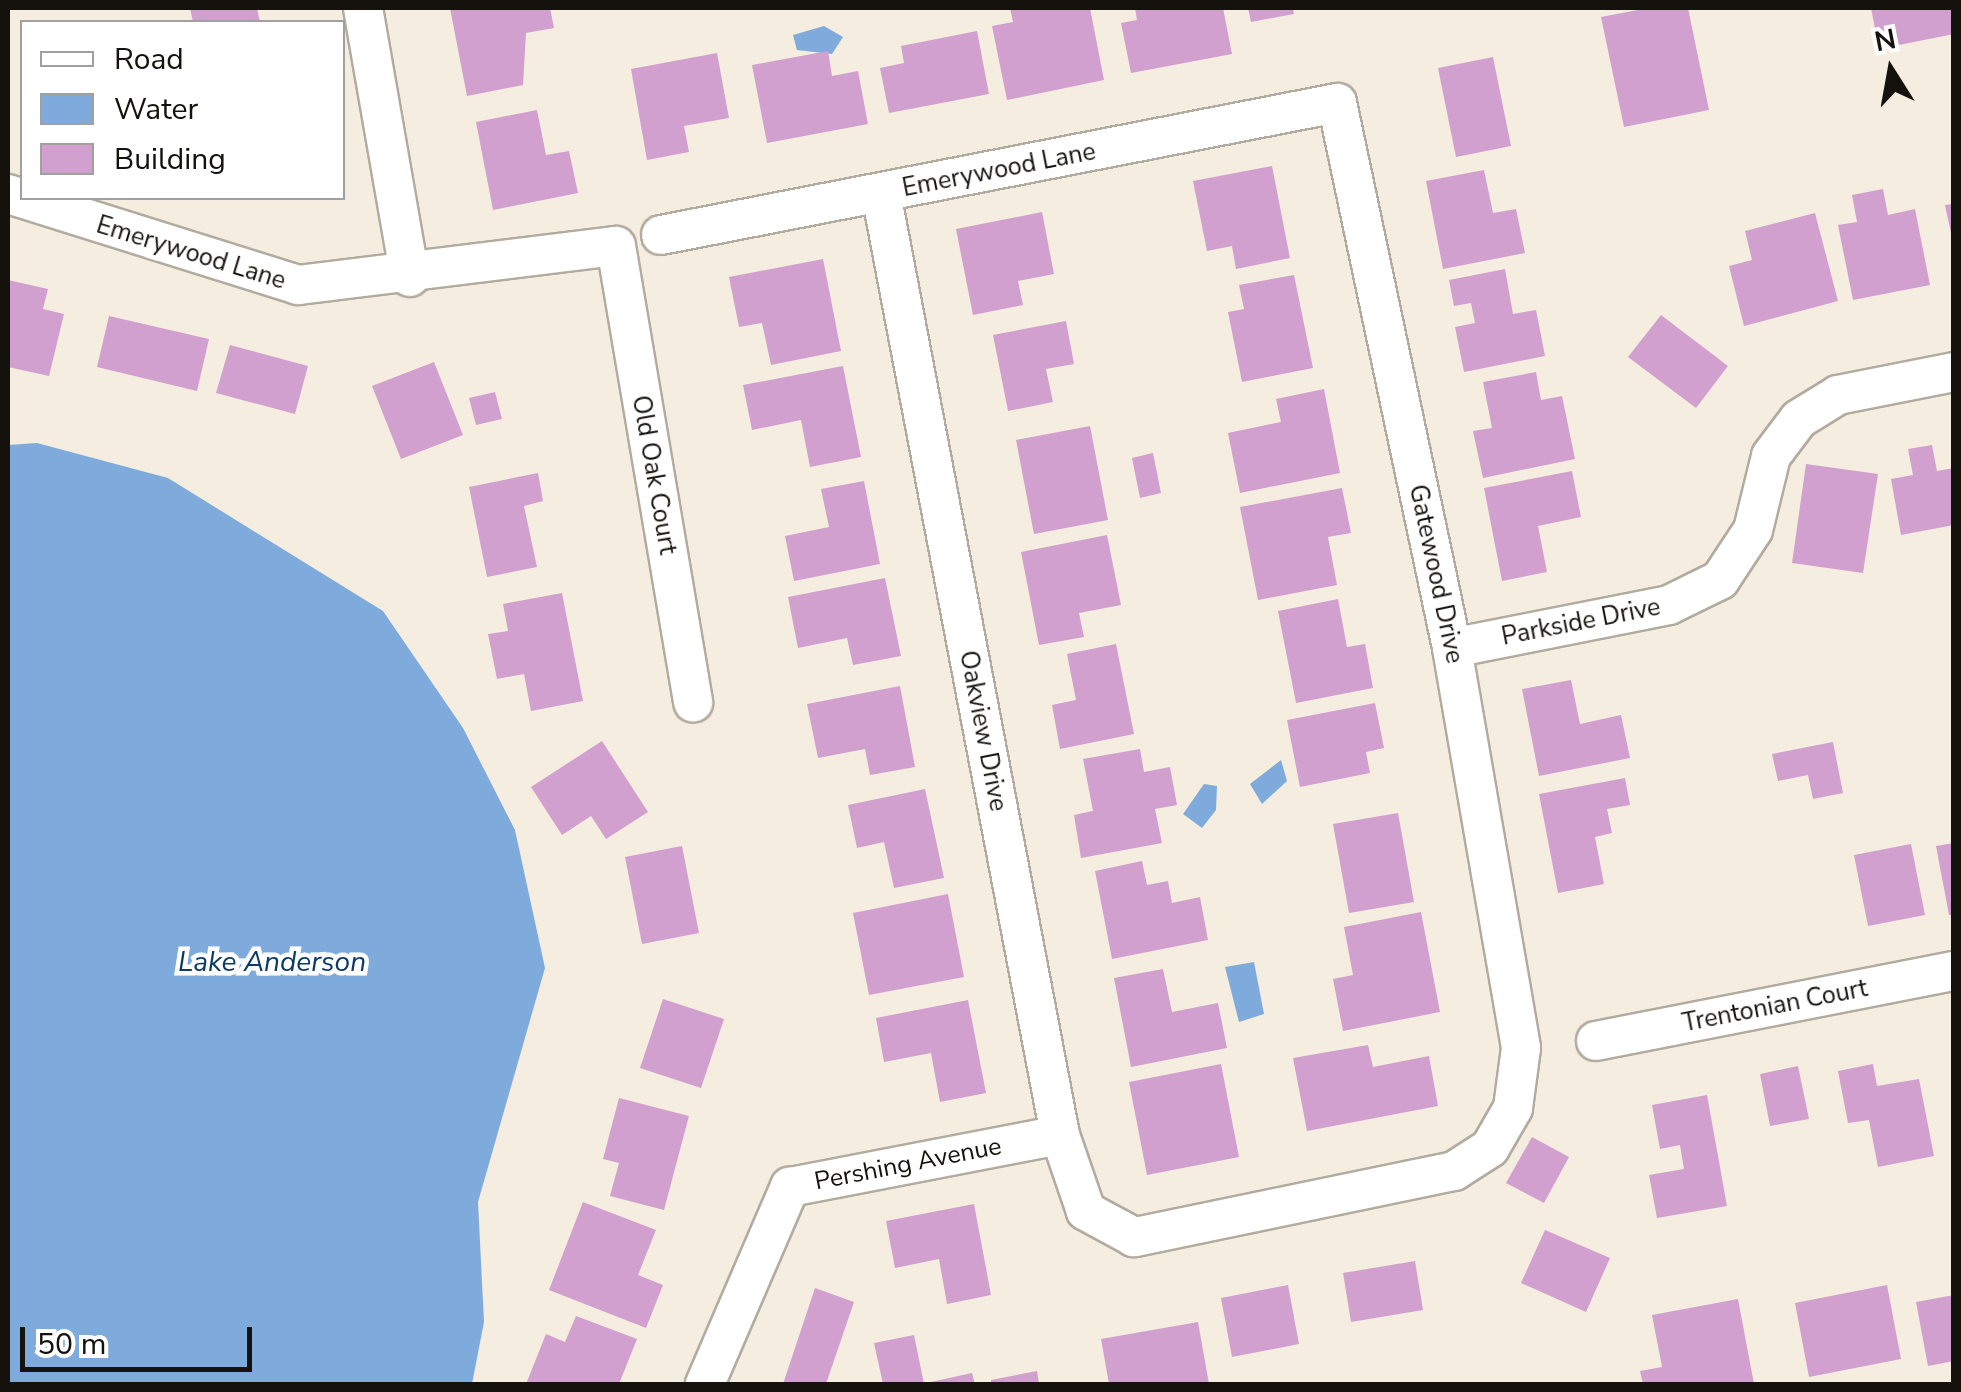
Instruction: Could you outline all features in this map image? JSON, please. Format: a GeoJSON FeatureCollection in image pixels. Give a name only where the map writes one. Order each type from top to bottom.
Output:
{"type":"FeatureCollection","features":[{"type":"Feature","properties":{"kind":"street"},"geometry":{"type":"LineString","coordinates":[[362,8],[410,277]]}},
{"type":"Feature","properties":{"kind":"street","name":"Emerywood Lane"},"geometry":{"type":"LineString","coordinates":[[660,235],[1338,103]]}},
{"type":"Feature","properties":{"kind":"street","name":"Gatewood Drive"},"geometry":{"type":"LineString","coordinates":[[1134,1237],[1454,1171],[1490,1148],[1513,1108],[1521,1048],[1452,648],[1338,103]]}},
{"type":"Feature","properties":{"kind":"street","name":"Oakview Drive"},"geometry":{"type":"LineString","coordinates":[[881,193],[1060,1135],[1086,1211],[1134,1237]]}},
{"type":"Feature","properties":{"kind":"street","name":"Emerywood Lane"},"geometry":{"type":"LineString","coordinates":[[27,200],[298,286],[410,277],[616,246]]}},
{"type":"Feature","properties":{"kind":"street","name":"Old Oak Court"},"geometry":{"type":"LineString","coordinates":[[616,246],[694,703]]}},
{"type":"Feature","properties":{"kind":"street","name":"Parkside Drive"},"geometry":{"type":"LineString","coordinates":[[1452,648],[1669,606],[1720,580],[1753,530],[1770,456],[1799,419],[1838,396],[1954,372]]}},
{"type":"Feature","properties":{"kind":"street","name":"Trentonian Court"},"geometry":{"type":"LineString","coordinates":[[1596,1041],[1954,972]]}},
{"type":"Feature","properties":{"kind":"street","name":"Pershing Avenue"},"geometry":{"type":"LineString","coordinates":[[705,1384],[790,1187],[1060,1135]]}},
{"type":"Feature","properties":{"kind":"water"},"geometry":{"type":"Polygon","coordinates":[[[824,26],[843,37],[832,54],[797,50],[793,35],[824,26]]]}},
{"type":"Feature","properties":{"kind":"water","name":"Lake Anderson"},"geometry":{"type":"Polygon","coordinates":[[[37,443],[168,478],[383,611],[463,728],[515,830],[545,968],[478,1202],[484,1322],[472,1384],[8,1384],[8,445],[37,443]]]}},
{"type":"Feature","properties":{"kind":"water"},"geometry":{"type":"Polygon","coordinates":[[[1281,760],[1287,781],[1262,804],[1250,784],[1281,760]]]}},
{"type":"Feature","properties":{"kind":"water"},"geometry":{"type":"Polygon","coordinates":[[[1204,784],[1217,786],[1216,810],[1202,828],[1183,814],[1204,784]]]}},
{"type":"Feature","properties":{"kind":"water"},"geometry":{"type":"Polygon","coordinates":[[[1254,962],[1264,1014],[1239,1022],[1225,967],[1254,962]]]}},
{"type":"Feature","properties":{"kind":"building"},"geometry":{"type":"Polygon","coordinates":[[[190,8],[257,8],[260,20],[193,20],[190,8]]]}},
{"type":"Feature","properties":{"kind":"building"},"geometry":{"type":"Polygon","coordinates":[[[450,8],[550,8],[554,28],[526,33],[523,85],[467,96],[450,8]]]}},
{"type":"Feature","properties":{"kind":"building"},"geometry":{"type":"Polygon","coordinates":[[[1010,8],[1090,8],[1104,80],[1007,100],[992,26],[1013,22],[1010,8]]]}},
{"type":"Feature","properties":{"kind":"building"},"geometry":{"type":"Polygon","coordinates":[[[1135,8],[1223,8],[1232,54],[1131,73],[1121,23],[1137,20],[1135,8]]]}},
{"type":"Feature","properties":{"kind":"building"},"geometry":{"type":"Polygon","coordinates":[[[1248,8],[1293,8],[1294,14],[1251,22],[1248,8]]]}},
{"type":"Feature","properties":{"kind":"building"},"geometry":{"type":"Polygon","coordinates":[[[1648,8],[1688,8],[1709,110],[1624,127],[1601,17],[1648,8]]]}},
{"type":"Feature","properties":{"kind":"building"},"geometry":{"type":"Polygon","coordinates":[[[1871,8],[1954,8],[1954,34],[1879,49],[1871,8]]]}},
{"type":"Feature","properties":{"kind":"building"},"geometry":{"type":"Polygon","coordinates":[[[977,31],[989,94],[889,113],[880,68],[904,63],[901,46],[977,31]]]}},
{"type":"Feature","properties":{"kind":"building"},"geometry":{"type":"Polygon","coordinates":[[[828,51],[832,76],[858,71],[868,124],[767,143],[752,65],[828,51]]]}},
{"type":"Feature","properties":{"kind":"building"},"geometry":{"type":"Polygon","coordinates":[[[717,53],[729,118],[684,126],[689,152],[647,160],[631,69],[717,53]]]}},
{"type":"Feature","properties":{"kind":"building"},"geometry":{"type":"Polygon","coordinates":[[[1493,57],[1511,146],[1456,157],[1438,68],[1493,57]]]}},
{"type":"Feature","properties":{"kind":"building"},"geometry":{"type":"Polygon","coordinates":[[[537,110],[546,155],[569,151],[578,193],[493,210],[476,122],[537,110]]]}},
{"type":"Feature","properties":{"kind":"building"},"geometry":{"type":"Polygon","coordinates":[[[1272,166],[1290,258],[1236,269],[1232,246],[1207,251],[1193,181],[1272,166]]]}},
{"type":"Feature","properties":{"kind":"building"},"geometry":{"type":"Polygon","coordinates":[[[1484,170],[1493,213],[1516,209],[1525,253],[1443,269],[1426,181],[1484,170]]]}},
{"type":"Feature","properties":{"kind":"building"},"geometry":{"type":"Polygon","coordinates":[[[1883,189],[1888,215],[1915,209],[1930,285],[1853,300],[1838,225],[1857,222],[1852,195],[1883,189]]]}},
{"type":"Feature","properties":{"kind":"building"},"geometry":{"type":"Polygon","coordinates":[[[1954,204],[1954,238],[1952,238],[1945,205],[1954,204]]]}},
{"type":"Feature","properties":{"kind":"building"},"geometry":{"type":"Polygon","coordinates":[[[1042,212],[1054,274],[1018,281],[1023,305],[973,315],[956,229],[1042,212]]]}},
{"type":"Feature","properties":{"kind":"building"},"geometry":{"type":"Polygon","coordinates":[[[1815,213],[1838,301],[1744,326],[1729,266],[1752,260],[1745,231],[1815,213]]]}},
{"type":"Feature","properties":{"kind":"building"},"geometry":{"type":"Polygon","coordinates":[[[823,259],[841,351],[771,365],[762,323],[739,327],[729,277],[823,259]]]}},
{"type":"Feature","properties":{"kind":"building"},"geometry":{"type":"Polygon","coordinates":[[[1505,269],[1513,314],[1536,310],[1545,356],[1464,372],[1455,327],[1475,323],[1471,303],[1454,306],[1449,280],[1505,269]]]}},
{"type":"Feature","properties":{"kind":"building"},"geometry":{"type":"Polygon","coordinates":[[[1294,275],[1313,368],[1242,382],[1228,312],[1244,309],[1239,285],[1294,275]]]}},
{"type":"Feature","properties":{"kind":"building"},"geometry":{"type":"Polygon","coordinates":[[[8,280],[48,289],[43,309],[64,314],[49,376],[8,367],[8,280]]]}},
{"type":"Feature","properties":{"kind":"building"},"geometry":{"type":"Polygon","coordinates":[[[1661,315],[1728,366],[1696,408],[1628,357],[1661,315]]]}},
{"type":"Feature","properties":{"kind":"building"},"geometry":{"type":"Polygon","coordinates":[[[109,316],[209,339],[197,391],[97,367],[109,316]]]}},
{"type":"Feature","properties":{"kind":"building"},"geometry":{"type":"Polygon","coordinates":[[[1066,321],[1074,364],[1046,369],[1053,402],[1008,411],[993,335],[1066,321]]]}},
{"type":"Feature","properties":{"kind":"building"},"geometry":{"type":"Polygon","coordinates":[[[230,345],[308,366],[295,414],[216,393],[230,345]]]}},
{"type":"Feature","properties":{"kind":"building"},"geometry":{"type":"Polygon","coordinates":[[[434,362],[463,435],[401,459],[372,386],[434,362]]]}},
{"type":"Feature","properties":{"kind":"building"},"geometry":{"type":"Polygon","coordinates":[[[843,366],[861,457],[810,467],[801,420],[752,430],[743,385],[843,366]]]}},
{"type":"Feature","properties":{"kind":"building"},"geometry":{"type":"Polygon","coordinates":[[[1536,372],[1541,400],[1562,396],[1575,459],[1483,478],[1473,431],[1492,428],[1483,382],[1536,372]]]}},
{"type":"Feature","properties":{"kind":"building"},"geometry":{"type":"Polygon","coordinates":[[[1324,389],[1340,473],[1240,493],[1228,433],[1281,422],[1276,399],[1324,389]]]}},
{"type":"Feature","properties":{"kind":"building"},"geometry":{"type":"Polygon","coordinates":[[[495,392],[502,419],[476,425],[469,398],[495,392]]]}},
{"type":"Feature","properties":{"kind":"building"},"geometry":{"type":"Polygon","coordinates":[[[1090,426],[1108,520],[1034,534],[1016,440],[1090,426]]]}},
{"type":"Feature","properties":{"kind":"building"},"geometry":{"type":"Polygon","coordinates":[[[1932,445],[1937,471],[1954,468],[1954,525],[1901,535],[1891,479],[1913,475],[1908,449],[1932,445]]]}},
{"type":"Feature","properties":{"kind":"building"},"geometry":{"type":"Polygon","coordinates":[[[1153,453],[1161,493],[1140,498],[1132,458],[1153,453]]]}},
{"type":"Feature","properties":{"kind":"building"},"geometry":{"type":"Polygon","coordinates":[[[1806,464],[1878,474],[1863,573],[1792,563],[1806,464]]]}},
{"type":"Feature","properties":{"kind":"building"},"geometry":{"type":"Polygon","coordinates":[[[1572,471],[1581,517],[1538,526],[1547,572],[1502,581],[1484,488],[1572,471]]]}},
{"type":"Feature","properties":{"kind":"building"},"geometry":{"type":"Polygon","coordinates":[[[538,473],[543,501],[524,506],[537,567],[487,577],[469,487],[538,473]]]}},
{"type":"Feature","properties":{"kind":"building"},"geometry":{"type":"Polygon","coordinates":[[[864,481],[880,564],[794,581],[785,536],[829,527],[821,489],[864,481]]]}},
{"type":"Feature","properties":{"kind":"building"},"geometry":{"type":"Polygon","coordinates":[[[1342,488],[1351,533],[1328,537],[1337,585],[1258,600],[1240,507],[1342,488]]]}},
{"type":"Feature","properties":{"kind":"building"},"geometry":{"type":"Polygon","coordinates":[[[1107,535],[1121,605],[1079,613],[1084,637],[1039,645],[1021,552],[1107,535]]]}},
{"type":"Feature","properties":{"kind":"building"},"geometry":{"type":"Polygon","coordinates":[[[885,578],[901,656],[853,665],[847,638],[798,648],[788,597],[885,578]]]}},
{"type":"Feature","properties":{"kind":"building"},"geometry":{"type":"Polygon","coordinates":[[[562,593],[583,701],[531,711],[524,674],[497,679],[488,634],[508,631],[503,604],[562,593]]]}},
{"type":"Feature","properties":{"kind":"building"},"geometry":{"type":"Polygon","coordinates":[[[1338,599],[1347,647],[1365,644],[1373,688],[1296,703],[1278,611],[1338,599]]]}},
{"type":"Feature","properties":{"kind":"building"},"geometry":{"type":"Polygon","coordinates":[[[1116,644],[1134,734],[1060,749],[1052,705],[1076,700],[1067,654],[1116,644]]]}},
{"type":"Feature","properties":{"kind":"building"},"geometry":{"type":"Polygon","coordinates":[[[1571,680],[1580,724],[1621,715],[1630,758],[1539,776],[1522,689],[1571,680]]]}},
{"type":"Feature","properties":{"kind":"building"},"geometry":{"type":"Polygon","coordinates":[[[900,686],[915,767],[870,775],[865,749],[818,758],[807,704],[900,686]]]}},
{"type":"Feature","properties":{"kind":"building"},"geometry":{"type":"Polygon","coordinates":[[[1375,703],[1384,748],[1366,752],[1370,773],[1300,787],[1287,720],[1375,703]]]}},
{"type":"Feature","properties":{"kind":"building"},"geometry":{"type":"Polygon","coordinates":[[[602,741],[648,812],[606,839],[591,816],[562,835],[531,787],[602,741]]]}},
{"type":"Feature","properties":{"kind":"building"},"geometry":{"type":"Polygon","coordinates":[[[1833,742],[1843,793],[1813,799],[1808,775],[1778,781],[1772,754],[1833,742]]]}},
{"type":"Feature","properties":{"kind":"building"},"geometry":{"type":"Polygon","coordinates":[[[1140,749],[1144,772],[1170,767],[1177,805],[1155,809],[1162,843],[1081,858],[1074,815],[1093,811],[1083,759],[1140,749]]]}},
{"type":"Feature","properties":{"kind":"building"},"geometry":{"type":"Polygon","coordinates":[[[1625,778],[1630,805],[1607,809],[1612,833],[1595,837],[1604,884],[1558,893],[1539,794],[1625,778]]]}},
{"type":"Feature","properties":{"kind":"building"},"geometry":{"type":"Polygon","coordinates":[[[925,789],[944,878],[894,888],[884,842],[857,848],[848,805],[925,789]]]}},
{"type":"Feature","properties":{"kind":"building"},"geometry":{"type":"Polygon","coordinates":[[[1398,813],[1414,902],[1349,913],[1333,824],[1398,813]]]}},
{"type":"Feature","properties":{"kind":"building"},"geometry":{"type":"Polygon","coordinates":[[[1954,843],[1954,915],[1949,915],[1936,846],[1954,843]]]}},
{"type":"Feature","properties":{"kind":"building"},"geometry":{"type":"Polygon","coordinates":[[[1911,844],[1925,915],[1868,926],[1854,855],[1911,844]]]}},
{"type":"Feature","properties":{"kind":"building"},"geometry":{"type":"Polygon","coordinates":[[[682,846],[699,933],[642,944],[625,857],[682,846]]]}},
{"type":"Feature","properties":{"kind":"building"},"geometry":{"type":"Polygon","coordinates":[[[1142,861],[1147,885],[1168,881],[1172,903],[1200,897],[1208,940],[1112,959],[1095,871],[1142,861]]]}},
{"type":"Feature","properties":{"kind":"building"},"geometry":{"type":"Polygon","coordinates":[[[948,894],[964,977],[869,995],[853,913],[948,894]]]}},
{"type":"Feature","properties":{"kind":"building"},"geometry":{"type":"Polygon","coordinates":[[[1421,912],[1440,1012],[1343,1031],[1333,979],[1353,975],[1344,927],[1421,912]]]}},
{"type":"Feature","properties":{"kind":"building"},"geometry":{"type":"Polygon","coordinates":[[[1163,969],[1172,1012],[1218,1003],[1227,1048],[1131,1067],[1114,978],[1163,969]]]}},
{"type":"Feature","properties":{"kind":"building"},"geometry":{"type":"Polygon","coordinates":[[[663,999],[724,1019],[701,1088],[640,1068],[663,999]]]}},
{"type":"Feature","properties":{"kind":"building"},"geometry":{"type":"Polygon","coordinates":[[[968,1000],[986,1093],[940,1102],[931,1053],[884,1062],[876,1018],[968,1000]]]}},
{"type":"Feature","properties":{"kind":"building"},"geometry":{"type":"Polygon","coordinates":[[[1368,1045],[1373,1067],[1429,1056],[1438,1106],[1307,1131],[1293,1058],[1368,1045]]]}},
{"type":"Feature","properties":{"kind":"building"},"geometry":{"type":"Polygon","coordinates":[[[1221,1064],[1239,1157],[1147,1175],[1129,1082],[1221,1064]]]}},
{"type":"Feature","properties":{"kind":"building"},"geometry":{"type":"Polygon","coordinates":[[[1873,1064],[1877,1086],[1919,1079],[1934,1156],[1878,1167],[1869,1120],[1848,1123],[1838,1071],[1873,1064]]]}},
{"type":"Feature","properties":{"kind":"building"},"geometry":{"type":"Polygon","coordinates":[[[1798,1066],[1809,1119],[1770,1126],[1760,1074],[1798,1066]]]}},
{"type":"Feature","properties":{"kind":"building"},"geometry":{"type":"Polygon","coordinates":[[[1707,1095],[1727,1206],[1657,1218],[1649,1175],[1684,1169],[1680,1145],[1660,1149],[1652,1105],[1707,1095]]]}},
{"type":"Feature","properties":{"kind":"building"},"geometry":{"type":"Polygon","coordinates":[[[619,1098],[689,1116],[664,1210],[610,1196],[619,1163],[603,1159],[619,1098]]]}},
{"type":"Feature","properties":{"kind":"building"},"geometry":{"type":"Polygon","coordinates":[[[1532,1137],[1569,1157],[1544,1203],[1506,1183],[1532,1137]]]}},
{"type":"Feature","properties":{"kind":"building"},"geometry":{"type":"Polygon","coordinates":[[[583,1202],[656,1230],[638,1275],[663,1285],[646,1328],[549,1290],[583,1202]]]}},
{"type":"Feature","properties":{"kind":"building"},"geometry":{"type":"Polygon","coordinates":[[[974,1204],[991,1295],[947,1304],[939,1259],[895,1268],[886,1221],[974,1204]]]}},
{"type":"Feature","properties":{"kind":"building"},"geometry":{"type":"Polygon","coordinates":[[[1545,1230],[1610,1258],[1586,1312],[1521,1283],[1545,1230]]]}},
{"type":"Feature","properties":{"kind":"building"},"geometry":{"type":"Polygon","coordinates":[[[1415,1261],[1423,1310],[1351,1322],[1343,1273],[1415,1261]]]}},
{"type":"Feature","properties":{"kind":"building"},"geometry":{"type":"Polygon","coordinates":[[[1288,1285],[1299,1344],[1232,1357],[1221,1298],[1288,1285]]]}},
{"type":"Feature","properties":{"kind":"building"},"geometry":{"type":"Polygon","coordinates":[[[1887,1285],[1901,1359],[1809,1377],[1795,1303],[1887,1285]]]}},
{"type":"Feature","properties":{"kind":"building"},"geometry":{"type":"Polygon","coordinates":[[[815,1288],[854,1302],[826,1384],[783,1384],[815,1288]]]}},
{"type":"Feature","properties":{"kind":"building"},"geometry":{"type":"Polygon","coordinates":[[[1954,1295],[1954,1361],[1928,1366],[1916,1302],[1954,1295]]]}},
{"type":"Feature","properties":{"kind":"building"},"geometry":{"type":"Polygon","coordinates":[[[1738,1299],[1754,1384],[1643,1384],[1640,1371],[1662,1367],[1652,1315],[1738,1299]]]}},
{"type":"Feature","properties":{"kind":"building"},"geometry":{"type":"Polygon","coordinates":[[[576,1316],[637,1339],[619,1384],[526,1384],[546,1334],[565,1342],[576,1316]]]}},
{"type":"Feature","properties":{"kind":"building"},"geometry":{"type":"Polygon","coordinates":[[[1198,1322],[1209,1384],[1109,1384],[1101,1339],[1198,1322]]]}},
{"type":"Feature","properties":{"kind":"building"},"geometry":{"type":"Polygon","coordinates":[[[914,1335],[924,1384],[883,1384],[874,1343],[914,1335]]]}},
{"type":"Feature","properties":{"kind":"building"},"geometry":{"type":"Polygon","coordinates":[[[1037,1371],[1039,1384],[991,1384],[991,1380],[1037,1371]]]}},
{"type":"Feature","properties":{"kind":"building"},"geometry":{"type":"Polygon","coordinates":[[[972,1373],[975,1384],[926,1384],[926,1383],[972,1373]]]}}]}
